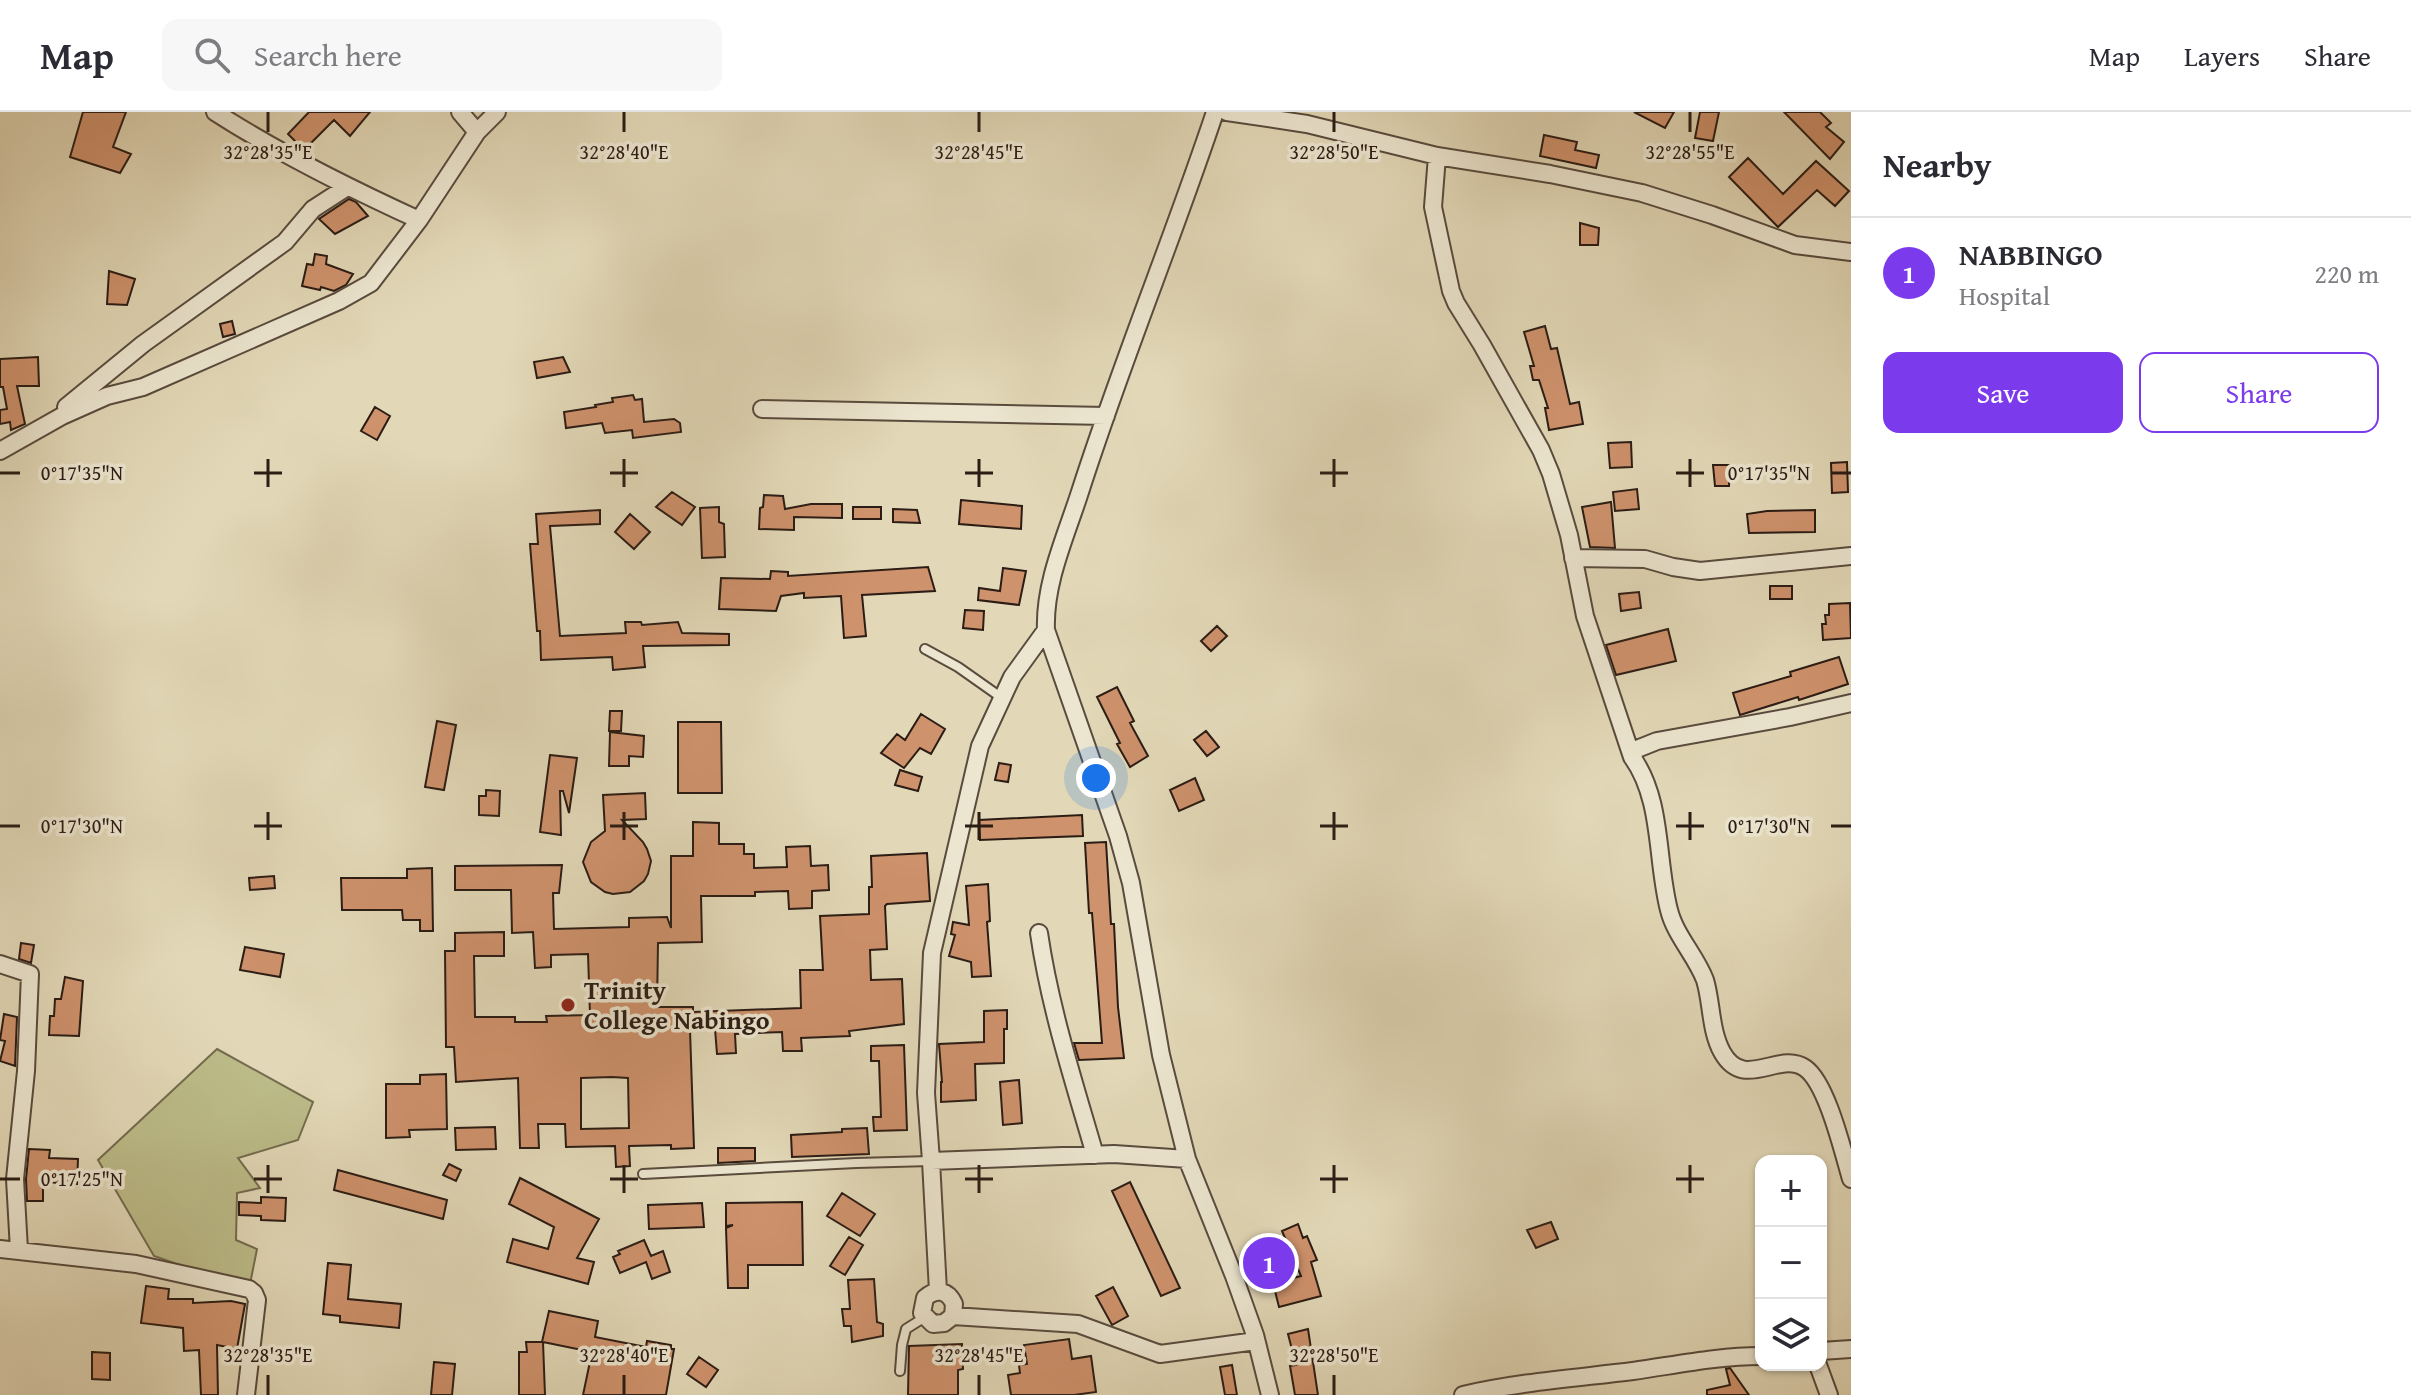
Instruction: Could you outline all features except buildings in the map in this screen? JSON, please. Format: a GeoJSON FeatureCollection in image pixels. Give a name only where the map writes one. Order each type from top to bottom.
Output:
{"type":"FeatureCollection","features":[{"type":"Feature","properties":{"kind":"street"},"geometry":{"type":"LineString","coordinates":[[215,112],[347,187],[419,220]]}},
{"type":"Feature","properties":{"kind":"street"},"geometry":{"type":"LineString","coordinates":[[460,112],[477,132]]}},
{"type":"Feature","properties":{"kind":"street"},"geometry":{"type":"LineString","coordinates":[[0,451],[62,416],[107,396],[143,387],[339,301],[371,283],[419,220],[477,132],[497,112]]}},
{"type":"Feature","properties":{"kind":"street"},"geometry":{"type":"LineString","coordinates":[[1215,112],[1106,416],[1050,589],[1045,616],[1046,630],[1118,836],[1131,883],[1161,1055],[1187,1159],[1234,1276],[1270,1395]]}},
{"type":"Feature","properties":{"kind":"street"},"geometry":{"type":"LineString","coordinates":[[1227,112],[1307,124],[1437,156],[1642,193],[1795,245],[1851,252]]}},
{"type":"Feature","properties":{"kind":"street"},"geometry":{"type":"LineString","coordinates":[[1437,156],[1433,207],[1451,291],[1541,450],[1559,500],[1585,616],[1632,757],[1644,774],[1650,796],[1669,909],[1705,980],[1722,1052],[1729,1061],[1744,1070],[1793,1064],[1807,1069],[1825,1098],[1851,1179]]}},
{"type":"Feature","properties":{"kind":"street"},"geometry":{"type":"LineString","coordinates":[[37,430],[143,344],[285,242],[313,209],[347,187]]}},
{"type":"Feature","properties":{"kind":"street"},"geometry":{"type":"LineString","coordinates":[[762,409],[1106,416]]}},
{"type":"Feature","properties":{"kind":"street"},"geometry":{"type":"LineString","coordinates":[[1573,558],[1645,559],[1700,571],[1851,556]]}},
{"type":"Feature","properties":{"kind":"street"},"geometry":{"type":"LineString","coordinates":[[938,1291],[926,1093],[932,953],[980,746],[1012,677],[1046,630]]}},
{"type":"Feature","properties":{"kind":"street"},"geometry":{"type":"LineString","coordinates":[[1632,757],[1637,749],[1657,741],[1851,703]]}},
{"type":"Feature","properties":{"kind":"street"},"geometry":{"type":"LineString","coordinates":[[1039,933],[1056,1019],[1095,1155]]}},
{"type":"Feature","properties":{"kind":"street"},"geometry":{"type":"LineString","coordinates":[[0,964],[30,974],[26,1071],[15,1179],[19,1250]]}},
{"type":"Feature","properties":{"kind":"street"},"geometry":{"type":"LineString","coordinates":[[931,1161],[1095,1155],[1187,1159]]}},
{"type":"Feature","properties":{"kind":"street"},"geometry":{"type":"LineString","coordinates":[[0,1249],[136,1264],[249,1289],[257,1300],[246,1395]]}},
{"type":"Feature","properties":{"kind":"street"},"geometry":{"type":"LineString","coordinates":[[943,1292],[952,1299],[953,1316],[933,1324],[925,1317],[922,1303],[928,1295],[943,1292]]}},
{"type":"Feature","properties":{"kind":"street"},"geometry":{"type":"LineString","coordinates":[[953,1316],[1078,1324],[1160,1354],[1256,1341]]}},
{"type":"Feature","properties":{"kind":"street"},"geometry":{"type":"LineString","coordinates":[[1827,1351],[1851,1349]]}},
{"type":"Feature","properties":{"kind":"street"},"geometry":{"type":"LineString","coordinates":[[1463,1395],[1540,1380],[1755,1356]]}},
{"type":"Feature","properties":{"kind":"street"},"geometry":{"type":"LineString","coordinates":[[1820,1371],[1829,1395]]}},
{"type":"Feature","properties":{"kind":"lane"},"geometry":{"type":"LineString","coordinates":[[925,649],[958,667],[1002,698]]}},
{"type":"Feature","properties":{"kind":"lane"},"geometry":{"type":"LineString","coordinates":[[643,1174],[931,1161]]}},
{"type":"Feature","properties":{"kind":"lane"},"geometry":{"type":"LineString","coordinates":[[900,1371],[906,1329],[925,1317]]}},
{"type":"Feature","properties":{"kind":"green space"},"geometry":{"type":"Polygon","coordinates":[[[217,1049],[313,1102],[298,1140],[238,1158],[260,1188],[237,1193],[236,1240],[257,1249],[249,1289],[154,1256],[98,1160],[217,1049]]]}},
{"type":"Feature","properties":{"kind":"place","name":"Trinity College Nabingo"},"geometry":{"type":"Point","coordinates":[568,1005]}},
{"type":"Feature","properties":{"kind":"place","name":"NABBINGO"},"geometry":{"type":"Point","coordinates":[1269,1263]}}]}
